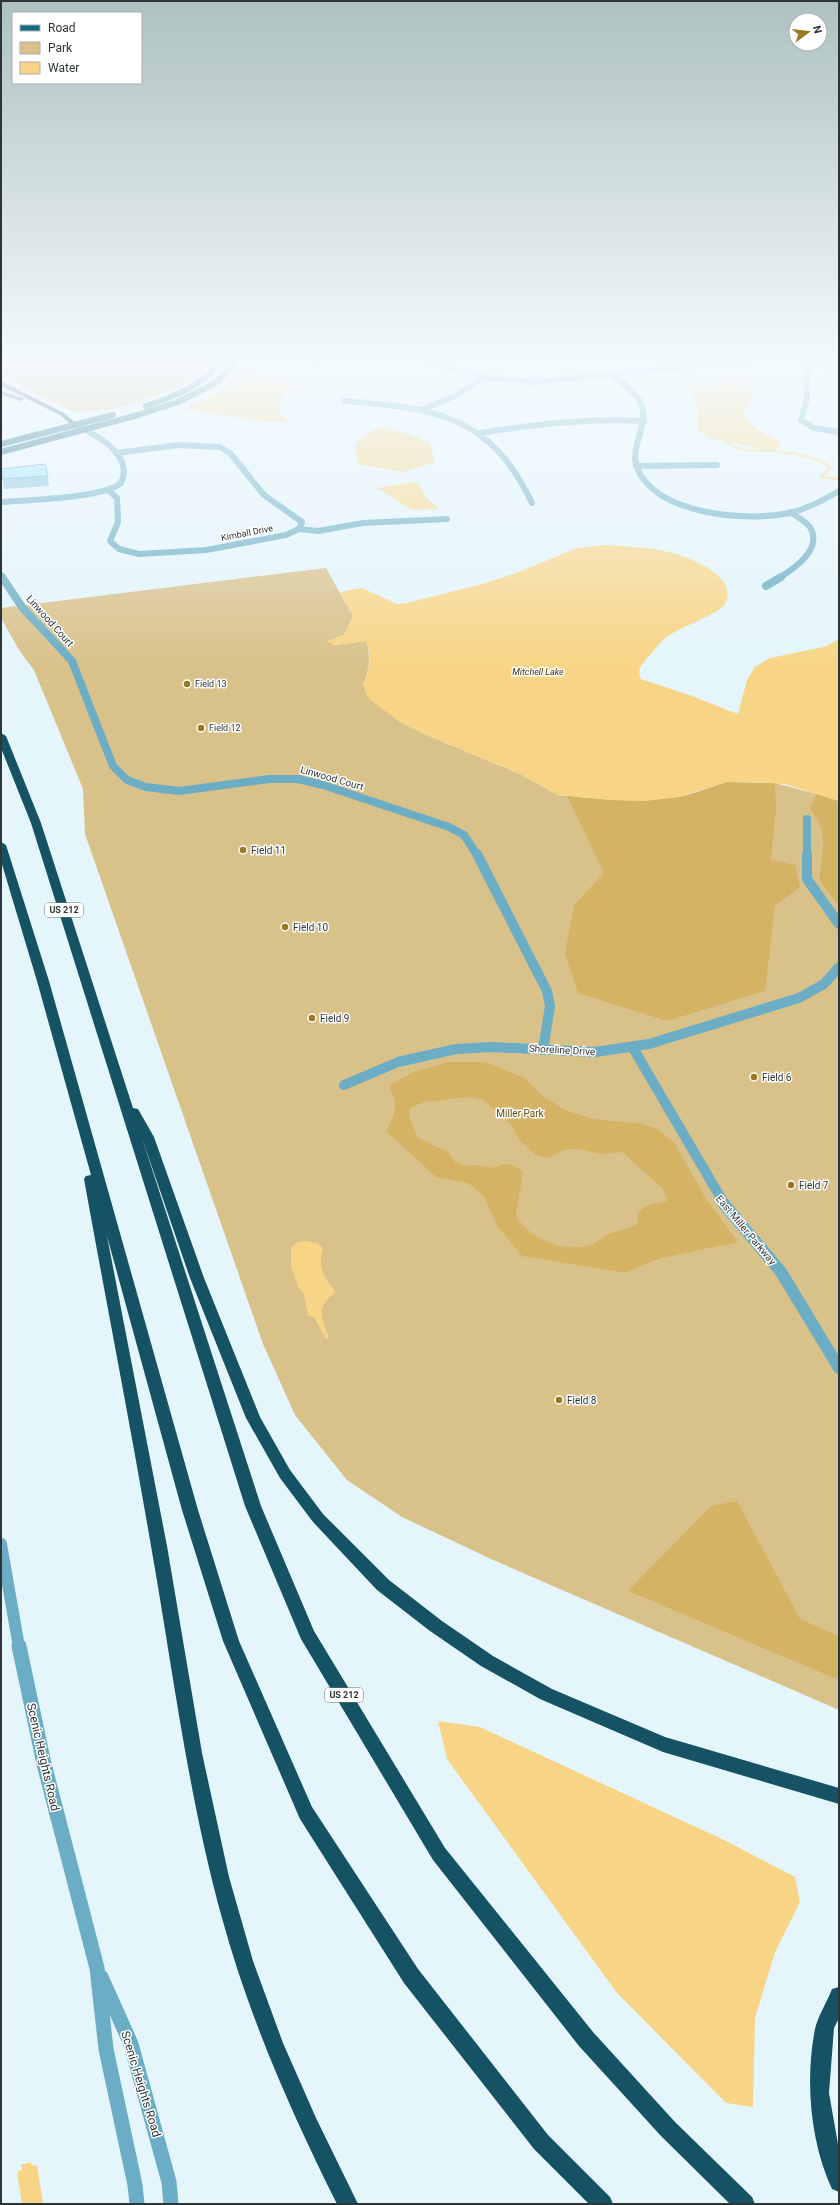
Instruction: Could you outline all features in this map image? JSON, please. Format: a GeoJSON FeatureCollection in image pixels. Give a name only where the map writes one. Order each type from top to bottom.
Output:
{"type":"FeatureCollection","features":[{"type":"Feature","properties":{"kind":"highway","name":"US 212"},"geometry":{"type":"LineString","coordinates":[[1,736],[36,823],[253,1506],[307,1634],[439,1854],[586,2039],[668,2129],[745,2204]]}},
{"type":"Feature","properties":{"kind":"highway"},"geometry":{"type":"LineString","coordinates":[[1,845],[43,981],[190,1510],[231,1641],[306,1812],[411,1976],[541,2142],[603,2204]]}},
{"type":"Feature","properties":{"kind":"highway"},"geometry":{"type":"LineString","coordinates":[[120,1085],[148,1137],[197,1278],[253,1418],[285,1474],[318,1518],[383,1585],[436,1626],[486,1661],[546,1694],[663,1744],[839,1796]]}},
{"type":"Feature","properties":{"kind":"highway"},"geometry":{"type":"LineString","coordinates":[[74,1097],[147,1480],[199,1778],[220,1876],[247,1971],[280,2060],[331,2172],[348,2204]]}},
{"type":"Feature","properties":{"kind":"highway"},"geometry":{"type":"LineString","coordinates":[[839,1996],[825,2028],[819,2093],[832,2167],[839,2182]]}},
{"type":"Feature","properties":{"kind":"street"},"geometry":{"type":"LineString","coordinates":[[1,502],[92,494],[108,490],[119,485],[123,480],[122,465],[119,460]]}},
{"type":"Feature","properties":{"kind":"street"},"geometry":{"type":"LineString","coordinates":[[234,460],[264,495],[302,522],[299,529]]}},
{"type":"Feature","properties":{"kind":"street"},"geometry":{"type":"LineString","coordinates":[[507,460],[532,503]]}},
{"type":"Feature","properties":{"kind":"street"},"geometry":{"type":"LineString","coordinates":[[635,460],[636,466],[644,481],[653,489],[666,498],[695,510],[758,517],[790,512],[813,506],[839,491]]}},
{"type":"Feature","properties":{"kind":"street"},"geometry":{"type":"LineString","coordinates":[[636,466],[717,465]]}},
{"type":"Feature","properties":{"kind":"street","name":"Kimball Drive"},"geometry":{"type":"LineString","coordinates":[[108,490],[117,498],[118,522],[110,541],[113,546],[128,552],[151,553],[218,548],[286,535],[299,529],[318,531],[363,523],[447,519]]}},
{"type":"Feature","properties":{"kind":"street"},"geometry":{"type":"LineString","coordinates":[[766,586],[804,560],[812,547],[813,542],[810,528],[790,512]]}},
{"type":"Feature","properties":{"kind":"street","name":"Linwood Court"},"geometry":{"type":"LineString","coordinates":[[1,575],[22,607],[47,636],[72,661],[113,766],[127,780],[146,788],[179,791],[278,778],[307,780],[449,827],[464,835],[473,847],[499,895],[547,991],[550,1006],[543,1050]]}},
{"type":"Feature","properties":{"kind":"street"},"geometry":{"type":"LineString","coordinates":[[807,819],[807,879],[839,924]]}},
{"type":"Feature","properties":{"kind":"street","name":"Shoreline Drive"},"geometry":{"type":"LineString","coordinates":[[344,1085],[380,1068],[433,1052],[481,1047],[579,1052],[633,1048],[749,1014],[804,995],[828,981],[839,967]]}},
{"type":"Feature","properties":{"kind":"street","name":"East Miller Parkway"},"geometry":{"type":"LineString","coordinates":[[633,1048],[716,1194],[733,1217],[781,1272],[839,1368]]}},
{"type":"Feature","properties":{"kind":"street","name":"Scenic Heights Road"},"geometry":{"type":"LineString","coordinates":[[1,1544],[18,1644],[44,1764],[97,1968],[106,2049],[135,2185],[137,2204]]}},
{"type":"Feature","properties":{"kind":"street","name":"Scenic Heights Road"},"geometry":{"type":"LineString","coordinates":[[97,1968],[131,2044],[167,2175],[171,2204]]}},
{"type":"Feature","properties":{"kind":"green space","name":"Miller Park"},"geometry":{"type":"Polygon","coordinates":[[[326,568],[353,616],[344,635],[328,641],[334,645],[367,641],[369,663],[363,685],[400,722],[422,733],[520,774],[558,795],[611,800],[646,801],[775,783],[817,794],[839,807],[839,1710],[491,1559],[402,1517],[347,1480],[295,1415],[263,1344],[85,834],[83,789],[34,670],[19,650],[1,618],[1,608],[326,568]]]}},
{"type":"Feature","properties":{"kind":"green space"},"geometry":{"type":"Polygon","coordinates":[[[726,782],[775,783],[776,809],[771,860],[795,865],[800,887],[775,906],[765,991],[667,1021],[578,993],[565,954],[574,905],[604,873],[567,796],[623,800],[664,799],[690,794],[726,782]]]}},
{"type":"Feature","properties":{"kind":"green space"},"geometry":{"type":"Polygon","coordinates":[[[817,794],[839,801],[839,906],[819,879],[824,842],[823,834],[810,809],[817,794]]]}},
{"type":"Feature","properties":{"kind":"green space"},"geometry":{"type":"Polygon","coordinates":[[[448,1062],[485,1062],[523,1077],[544,1097],[567,1111],[594,1119],[642,1124],[657,1129],[674,1142],[706,1199],[738,1242],[661,1258],[625,1273],[522,1256],[498,1227],[483,1195],[468,1183],[436,1177],[386,1131],[395,1109],[394,1099],[389,1086],[413,1072],[448,1062]],[[469,1097],[425,1102],[409,1108],[409,1118],[418,1138],[448,1152],[455,1162],[465,1166],[477,1165],[494,1168],[504,1164],[515,1166],[523,1172],[516,1216],[530,1231],[547,1242],[567,1247],[591,1245],[607,1235],[638,1223],[637,1214],[645,1207],[668,1200],[662,1188],[622,1152],[603,1154],[570,1149],[557,1153],[549,1158],[536,1155],[520,1141],[511,1124],[483,1100],[469,1097]]]}},
{"type":"Feature","properties":{"kind":"green space"},"geometry":{"type":"Polygon","coordinates":[[[737,1501],[800,1619],[839,1636],[839,1680],[628,1591],[711,1506],[737,1501]]]}},
{"type":"Feature","properties":{"kind":"water"},"geometry":{"type":"Polygon","coordinates":[[[357,460],[434,460],[435,462],[402,472],[358,464],[357,460]]]}},
{"type":"Feature","properties":{"kind":"water"},"geometry":{"type":"Polygon","coordinates":[[[414,482],[419,484],[425,496],[439,509],[412,510],[377,488],[414,482]]]}},
{"type":"Feature","properties":{"kind":"water","name":"Mitchell Lake"},"geometry":{"type":"Polygon","coordinates":[[[606,545],[663,551],[689,558],[715,573],[726,587],[728,595],[725,604],[715,612],[673,633],[665,639],[641,666],[639,672],[641,679],[689,695],[738,714],[747,680],[755,667],[770,658],[824,647],[839,639],[839,801],[785,784],[748,782],[726,782],[679,797],[646,801],[611,800],[558,795],[520,774],[422,733],[400,722],[369,699],[363,685],[369,663],[367,641],[334,645],[327,641],[344,635],[353,616],[340,592],[362,588],[397,604],[407,603],[482,584],[519,572],[577,548],[606,545]]]}},
{"type":"Feature","properties":{"kind":"water"},"geometry":{"type":"Polygon","coordinates":[[[306,1241],[317,1243],[323,1248],[321,1267],[328,1282],[336,1292],[329,1297],[322,1308],[322,1318],[329,1337],[326,1339],[314,1317],[308,1315],[304,1295],[299,1288],[291,1267],[291,1248],[297,1242],[306,1241]]]}},
{"type":"Feature","properties":{"kind":"water"},"geometry":{"type":"Polygon","coordinates":[[[438,1721],[480,1727],[724,1840],[795,1877],[800,1902],[775,1952],[755,2018],[753,2107],[726,2103],[617,1993],[447,1759],[438,1721]]]}},
{"type":"Feature","properties":{"kind":"water"},"geometry":{"type":"Polygon","coordinates":[[[31,2162],[32,2166],[37,2165],[43,2203],[41,2204],[22,2204],[17,2172],[22,2170],[21,2165],[31,2162]]]}},
{"type":"Feature","properties":{"kind":"building"},"geometry":{"type":"Polygon","coordinates":[[[45,464],[48,476],[3,479],[1,469],[45,464]]]}},
{"type":"Feature","properties":{"kind":"waterway"},"geometry":{"type":"LineString","coordinates":[[818,460],[831,467],[821,477],[839,479]]}},
{"type":"Feature","properties":{"kind":"place","name":"Field 13"},"geometry":{"type":"Point","coordinates":[187,684]}},
{"type":"Feature","properties":{"kind":"place","name":"Field 12"},"geometry":{"type":"Point","coordinates":[201,728]}},
{"type":"Feature","properties":{"kind":"place","name":"Field 11"},"geometry":{"type":"Point","coordinates":[243,850]}},
{"type":"Feature","properties":{"kind":"place","name":"Field 10"},"geometry":{"type":"Point","coordinates":[285,927]}},
{"type":"Feature","properties":{"kind":"place","name":"Field 9"},"geometry":{"type":"Point","coordinates":[312,1018]}},
{"type":"Feature","properties":{"kind":"place","name":"Field 6"},"geometry":{"type":"Point","coordinates":[754,1077]}},
{"type":"Feature","properties":{"kind":"place","name":"Field 7"},"geometry":{"type":"Point","coordinates":[791,1185]}},
{"type":"Feature","properties":{"kind":"place","name":"Field 8"},"geometry":{"type":"Point","coordinates":[559,1400]}}]}
